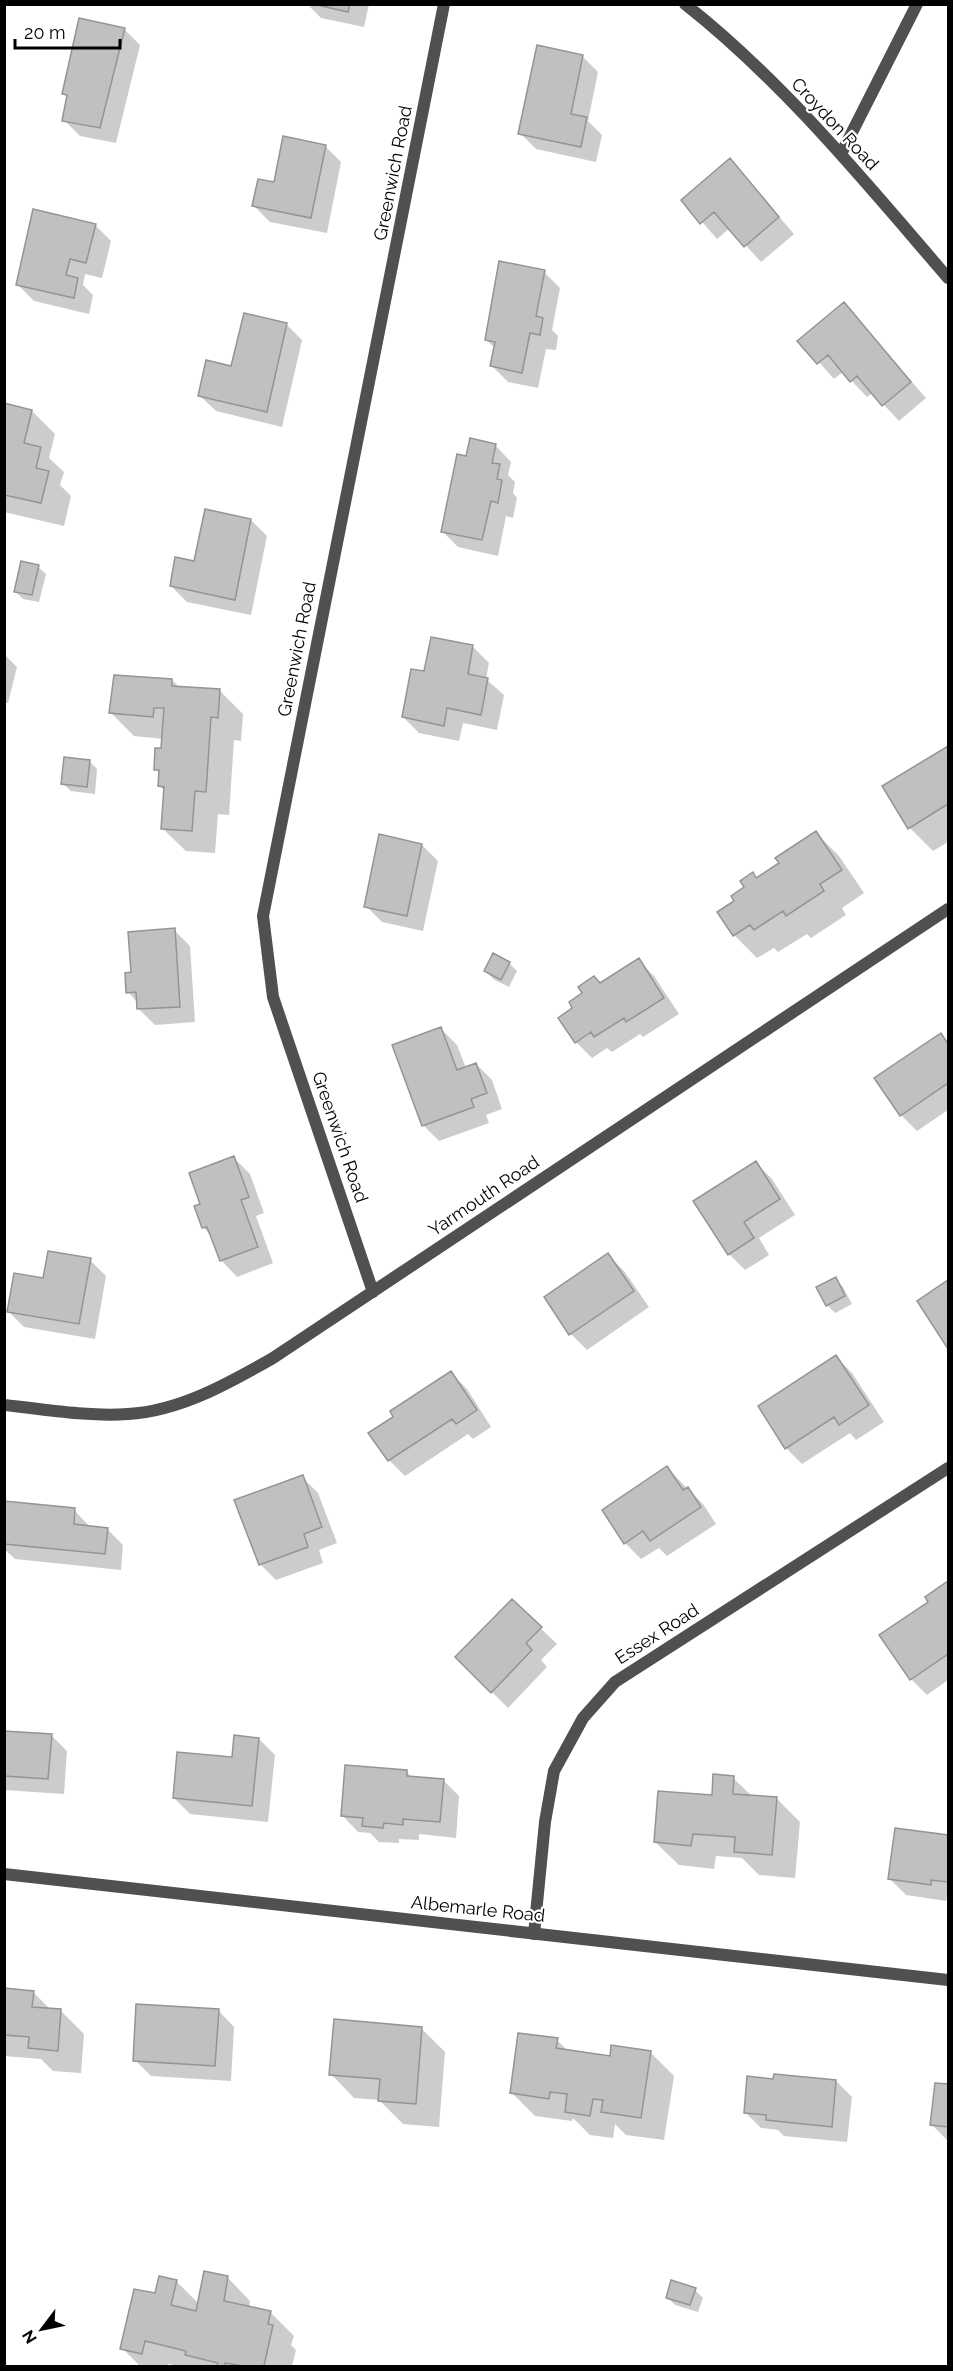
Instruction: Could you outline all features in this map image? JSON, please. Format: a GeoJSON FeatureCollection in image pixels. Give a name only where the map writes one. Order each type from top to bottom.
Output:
{"type":"FeatureCollection","features":[{"type":"Feature","properties":{"kind":"street","name":"Greenwich Road"},"geometry":{"type":"LineString","coordinates":[[373,1292],[273,997],[263,916],[444,4]]}},
{"type":"Feature","properties":{"kind":"street","name":"Croydon Road"},"geometry":{"type":"LineString","coordinates":[[685,4],[768,80],[841,154],[948,278]]}},
{"type":"Feature","properties":{"kind":"street"},"geometry":{"type":"LineString","coordinates":[[841,154],[917,4]]}},
{"type":"Feature","properties":{"kind":"street","name":"Yarmouth Road"},"geometry":{"type":"LineString","coordinates":[[4,1405],[87,1414],[130,1414],[180,1403],[226,1384],[273,1358],[948,909]]}},
{"type":"Feature","properties":{"kind":"street","name":"Essex Road"},"geometry":{"type":"LineString","coordinates":[[534,1934],[554,1771],[583,1718],[615,1682],[948,1468]]}},
{"type":"Feature","properties":{"kind":"street","name":"Albemarle Road"},"geometry":{"type":"LineString","coordinates":[[4,1874],[948,1980]]}},
{"type":"Feature","properties":{"kind":"building"},"geometry":{"type":"Polygon","coordinates":[[[313,4],[350,4],[348,12],[313,4]]]}},
{"type":"Feature","properties":{"kind":"building"},"geometry":{"type":"Polygon","coordinates":[[[79,18],[125,28],[100,128],[62,121],[67,95],[62,94],[79,18]]]}},
{"type":"Feature","properties":{"kind":"building"},"geometry":{"type":"Polygon","coordinates":[[[537,45],[583,55],[571,114],[587,117],[581,147],[518,134],[537,45]]]}},
{"type":"Feature","properties":{"kind":"building"},"geometry":{"type":"Polygon","coordinates":[[[283,136],[326,145],[311,218],[252,206],[258,179],[274,182],[283,136]]]}},
{"type":"Feature","properties":{"kind":"building"},"geometry":{"type":"Polygon","coordinates":[[[730,158],[779,217],[744,247],[714,212],[700,224],[681,200],[730,158]]]}},
{"type":"Feature","properties":{"kind":"building"},"geometry":{"type":"Polygon","coordinates":[[[33,209],[96,224],[86,263],[70,259],[66,275],[78,278],[74,298],[16,285],[33,209]]]}},
{"type":"Feature","properties":{"kind":"building"},"geometry":{"type":"Polygon","coordinates":[[[499,261],[545,270],[536,316],[543,318],[540,335],[530,333],[522,373],[490,366],[495,342],[485,340],[499,261]]]}},
{"type":"Feature","properties":{"kind":"building"},"geometry":{"type":"Polygon","coordinates":[[[844,302],[911,382],[882,406],[857,376],[850,382],[828,355],[817,364],[797,341],[844,302]]]}},
{"type":"Feature","properties":{"kind":"building"},"geometry":{"type":"Polygon","coordinates":[[[244,313],[287,323],[267,412],[198,396],[206,360],[231,366],[244,313]]]}},
{"type":"Feature","properties":{"kind":"building"},"geometry":{"type":"Polygon","coordinates":[[[4,403],[32,410],[24,443],[41,447],[36,468],[49,471],[41,503],[4,495],[4,403]]]}},
{"type":"Feature","properties":{"kind":"building"},"geometry":{"type":"Polygon","coordinates":[[[470,438],[496,444],[492,463],[500,464],[497,479],[502,480],[498,503],[491,501],[482,540],[441,532],[457,454],[466,456],[470,438]]]}},
{"type":"Feature","properties":{"kind":"building"},"geometry":{"type":"Polygon","coordinates":[[[205,509],[251,519],[235,600],[170,586],[175,557],[194,561],[205,509]]]}},
{"type":"Feature","properties":{"kind":"building"},"geometry":{"type":"Polygon","coordinates":[[[21,561],[39,565],[32,595],[14,592],[21,561]]]}},
{"type":"Feature","properties":{"kind":"building"},"geometry":{"type":"Polygon","coordinates":[[[431,637],[473,645],[468,674],[488,678],[481,715],[447,708],[444,726],[402,717],[411,669],[424,671],[431,637]]]}},
{"type":"Feature","properties":{"kind":"building"},"geometry":{"type":"Polygon","coordinates":[[[114,675],[172,679],[172,686],[220,689],[218,718],[211,717],[206,792],[195,791],[192,831],[161,829],[164,787],[158,786],[159,770],[154,770],[155,748],[161,748],[164,708],[154,708],[153,717],[109,713],[114,675]]]}},
{"type":"Feature","properties":{"kind":"building"},"geometry":{"type":"Polygon","coordinates":[[[948,746],[948,804],[908,829],[882,786],[948,746]]]}},
{"type":"Feature","properties":{"kind":"building"},"geometry":{"type":"Polygon","coordinates":[[[64,757],[90,760],[87,787],[61,784],[64,757]]]}},
{"type":"Feature","properties":{"kind":"building"},"geometry":{"type":"Polygon","coordinates":[[[816,831],[842,870],[820,884],[824,891],[786,916],[783,911],[754,930],[750,925],[733,936],[717,912],[734,901],[731,896],[744,887],[740,881],[753,872],[756,878],[779,863],[775,858],[816,831]]]}},
{"type":"Feature","properties":{"kind":"building"},"geometry":{"type":"Polygon","coordinates":[[[379,834],[422,844],[407,916],[364,907],[379,834]]]}},
{"type":"Feature","properties":{"kind":"building"},"geometry":{"type":"Polygon","coordinates":[[[175,928],[180,1007],[137,1009],[136,992],[126,993],[125,973],[131,972],[128,932],[175,928]]]}},
{"type":"Feature","properties":{"kind":"building"},"geometry":{"type":"Polygon","coordinates":[[[493,953],[510,962],[501,980],[484,971],[493,953]]]}},
{"type":"Feature","properties":{"kind":"building"},"geometry":{"type":"Polygon","coordinates":[[[639,958],[664,998],[626,1022],[624,1018],[594,1037],[591,1032],[575,1043],[558,1018],[572,1008],[569,1002],[582,993],[578,987],[594,976],[600,983],[639,958]]]}},
{"type":"Feature","properties":{"kind":"building"},"geometry":{"type":"Polygon","coordinates":[[[441,1027],[457,1070],[476,1063],[487,1093],[471,1099],[474,1107],[422,1126],[392,1045],[441,1027]]]}},
{"type":"Feature","properties":{"kind":"building"},"geometry":{"type":"Polygon","coordinates":[[[941,1033],[948,1044],[948,1083],[900,1116],[874,1078],[941,1033]]]}},
{"type":"Feature","properties":{"kind":"building"},"geometry":{"type":"Polygon","coordinates":[[[234,1156],[249,1197],[241,1200],[258,1247],[220,1261],[207,1227],[202,1228],[194,1206],[200,1204],[189,1173],[234,1156]]]}},
{"type":"Feature","properties":{"kind":"building"},"geometry":{"type":"Polygon","coordinates":[[[756,1161],[780,1199],[744,1222],[754,1238],[728,1255],[693,1201],[756,1161]]]}},
{"type":"Feature","properties":{"kind":"building"},"geometry":{"type":"Polygon","coordinates":[[[48,1251],[91,1258],[79,1324],[7,1312],[14,1273],[43,1278],[48,1251]]]}},
{"type":"Feature","properties":{"kind":"building"},"geometry":{"type":"Polygon","coordinates":[[[608,1253],[634,1291],[569,1335],[544,1297],[608,1253]]]}},
{"type":"Feature","properties":{"kind":"building"},"geometry":{"type":"Polygon","coordinates":[[[836,1277],[845,1296],[826,1306],[816,1287],[836,1277]]]}},
{"type":"Feature","properties":{"kind":"building"},"geometry":{"type":"Polygon","coordinates":[[[948,1280],[948,1349],[917,1301],[948,1280]]]}},
{"type":"Feature","properties":{"kind":"building"},"geometry":{"type":"Polygon","coordinates":[[[836,1355],[869,1405],[839,1425],[834,1417],[785,1449],[758,1406],[836,1355]]]}},
{"type":"Feature","properties":{"kind":"building"},"geometry":{"type":"Polygon","coordinates":[[[451,1371],[477,1410],[456,1424],[452,1419],[388,1461],[368,1433],[393,1417],[390,1411],[451,1371]]]}},
{"type":"Feature","properties":{"kind":"building"},"geometry":{"type":"Polygon","coordinates":[[[667,1466],[683,1490],[688,1487],[701,1507],[650,1541],[643,1531],[624,1544],[602,1510],[667,1466]]]}},
{"type":"Feature","properties":{"kind":"building"},"geometry":{"type":"Polygon","coordinates":[[[303,1475],[322,1527],[304,1534],[308,1547],[259,1565],[234,1500],[303,1475]]]}},
{"type":"Feature","properties":{"kind":"building"},"geometry":{"type":"Polygon","coordinates":[[[4,1501],[75,1508],[74,1524],[108,1528],[105,1554],[4,1544],[4,1501]]]}},
{"type":"Feature","properties":{"kind":"building"},"geometry":{"type":"Polygon","coordinates":[[[948,1581],[948,1654],[910,1680],[879,1635],[928,1602],[925,1597],[948,1581]]]}},
{"type":"Feature","properties":{"kind":"building"},"geometry":{"type":"Polygon","coordinates":[[[512,1599],[542,1627],[526,1643],[532,1650],[491,1693],[455,1657],[512,1599]]]}},
{"type":"Feature","properties":{"kind":"building"},"geometry":{"type":"Polygon","coordinates":[[[4,1731],[52,1734],[48,1779],[4,1776],[4,1731]]]}},
{"type":"Feature","properties":{"kind":"building"},"geometry":{"type":"Polygon","coordinates":[[[234,1735],[259,1738],[252,1806],[173,1798],[177,1752],[232,1757],[234,1735]]]}},
{"type":"Feature","properties":{"kind":"building"},"geometry":{"type":"Polygon","coordinates":[[[345,1765],[407,1770],[407,1776],[444,1779],[440,1822],[403,1819],[403,1825],[384,1823],[383,1828],[362,1826],[363,1818],[341,1816],[345,1765]]]}},
{"type":"Feature","properties":{"kind":"building"},"geometry":{"type":"Polygon","coordinates":[[[713,1774],[734,1776],[733,1794],[777,1797],[772,1855],[734,1852],[735,1837],[693,1834],[691,1846],[654,1842],[658,1791],[712,1795],[713,1774]]]}},
{"type":"Feature","properties":{"kind":"building"},"geometry":{"type":"Polygon","coordinates":[[[895,1828],[948,1835],[948,1882],[931,1880],[931,1885],[888,1879],[895,1828]]]}},
{"type":"Feature","properties":{"kind":"building"},"geometry":{"type":"Polygon","coordinates":[[[4,1988],[34,1991],[32,2007],[61,2009],[58,2051],[28,2048],[29,2037],[4,2035],[4,1988]]]}},
{"type":"Feature","properties":{"kind":"building"},"geometry":{"type":"Polygon","coordinates":[[[136,2004],[219,2009],[215,2066],[133,2061],[136,2004]]]}},
{"type":"Feature","properties":{"kind":"building"},"geometry":{"type":"Polygon","coordinates":[[[334,2019],[422,2027],[416,2104],[378,2101],[380,2079],[329,2075],[334,2019]]]}},
{"type":"Feature","properties":{"kind":"building"},"geometry":{"type":"Polygon","coordinates":[[[518,2033],[558,2038],[556,2048],[610,2056],[611,2045],[651,2051],[641,2118],[601,2112],[603,2100],[593,2099],[590,2116],[565,2112],[567,2094],[550,2092],[549,2099],[510,2093],[518,2033]]]}},
{"type":"Feature","properties":{"kind":"building"},"geometry":{"type":"Polygon","coordinates":[[[774,2074],[836,2080],[832,2127],[766,2120],[766,2115],[744,2113],[747,2076],[773,2079],[774,2074]]]}},
{"type":"Feature","properties":{"kind":"building"},"geometry":{"type":"Polygon","coordinates":[[[935,2083],[948,2084],[948,2127],[930,2125],[935,2083]]]}},
{"type":"Feature","properties":{"kind":"building"},"geometry":{"type":"Polygon","coordinates":[[[204,2271],[228,2276],[224,2301],[271,2311],[268,2324],[273,2325],[264,2366],[225,2363],[224,2366],[217,2366],[218,2363],[185,2355],[186,2351],[145,2341],[142,2354],[120,2349],[134,2289],[155,2293],[159,2276],[177,2280],[171,2305],[196,2311],[204,2271]]]}},
{"type":"Feature","properties":{"kind":"building"},"geometry":{"type":"Polygon","coordinates":[[[671,2280],[696,2288],[690,2305],[666,2298],[671,2280]]]}}]}
